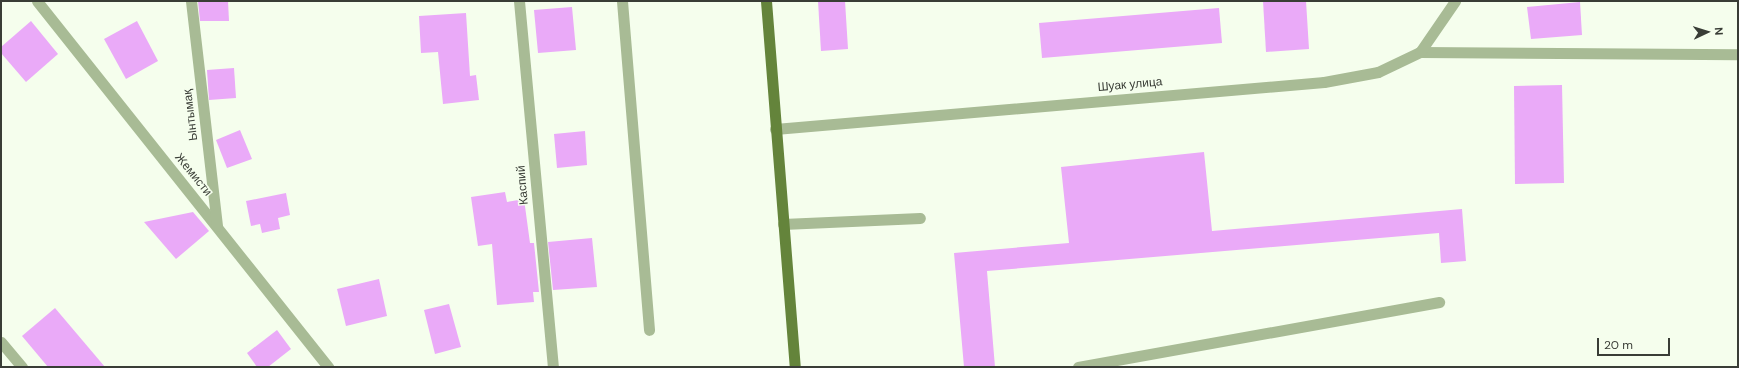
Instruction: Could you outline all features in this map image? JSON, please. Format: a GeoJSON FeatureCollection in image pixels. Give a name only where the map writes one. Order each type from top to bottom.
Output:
{"type":"FeatureCollection","features":[{"type":"Feature","properties":{"kind":"main road"},"geometry":{"type":"LineString","coordinates":[[766,1],[795,367]]}},
{"type":"Feature","properties":{"kind":"street","name":"Жемисти"},"geometry":{"type":"LineString","coordinates":[[37,1],[328,367]]}},
{"type":"Feature","properties":{"kind":"street","name":"Ынтымақ"},"geometry":{"type":"LineString","coordinates":[[190,1],[217,226]]}},
{"type":"Feature","properties":{"kind":"street","name":"Каспий"},"geometry":{"type":"LineString","coordinates":[[519,1],[553,367]]}},
{"type":"Feature","properties":{"kind":"street"},"geometry":{"type":"LineString","coordinates":[[622,1],[649,330]]}},
{"type":"Feature","properties":{"kind":"street"},"geometry":{"type":"LineString","coordinates":[[1420,52],[1455,1]]}},
{"type":"Feature","properties":{"kind":"street"},"geometry":{"type":"LineString","coordinates":[[1420,52],[1738,54]]}},
{"type":"Feature","properties":{"kind":"street","name":"Шуак улица"},"geometry":{"type":"LineString","coordinates":[[775,129],[1324,82],[1378,72],[1420,52]]}},
{"type":"Feature","properties":{"kind":"street"},"geometry":{"type":"LineString","coordinates":[[783,224],[920,218]]}},
{"type":"Feature","properties":{"kind":"street"},"geometry":{"type":"LineString","coordinates":[[1078,367],[1439,302]]}},
{"type":"Feature","properties":{"kind":"street"},"geometry":{"type":"LineString","coordinates":[[1,342],[22,367]]}},
{"type":"Feature","properties":{"kind":"building"},"geometry":{"type":"Polygon","coordinates":[[[198,1],[228,1],[229,21],[200,21],[198,1]]]}},
{"type":"Feature","properties":{"kind":"building"},"geometry":{"type":"Polygon","coordinates":[[[818,1],[845,1],[848,49],[821,51],[818,1]]]}},
{"type":"Feature","properties":{"kind":"building"},"geometry":{"type":"Polygon","coordinates":[[[1263,1],[1306,1],[1309,49],[1266,52],[1263,1]]]}},
{"type":"Feature","properties":{"kind":"building"},"geometry":{"type":"Polygon","coordinates":[[[1580,2],[1582,35],[1531,39],[1527,7],[1580,2]]]}},
{"type":"Feature","properties":{"kind":"building"},"geometry":{"type":"Polygon","coordinates":[[[572,7],[576,50],[538,53],[534,10],[572,7]]]}},
{"type":"Feature","properties":{"kind":"building"},"geometry":{"type":"Polygon","coordinates":[[[1219,8],[1222,43],[1042,58],[1039,23],[1219,8]]]}},
{"type":"Feature","properties":{"kind":"building"},"geometry":{"type":"Polygon","coordinates":[[[466,13],[470,76],[476,75],[479,100],[443,104],[438,52],[421,53],[419,16],[466,13]]]}},
{"type":"Feature","properties":{"kind":"building"},"geometry":{"type":"Polygon","coordinates":[[[31,21],[58,54],[26,82],[1,53],[1,47],[31,21]]]}},
{"type":"Feature","properties":{"kind":"building"},"geometry":{"type":"Polygon","coordinates":[[[137,21],[158,61],[126,79],[104,39],[137,21]]]}},
{"type":"Feature","properties":{"kind":"building"},"geometry":{"type":"Polygon","coordinates":[[[234,68],[236,98],[209,100],[207,70],[234,68]]]}},
{"type":"Feature","properties":{"kind":"building"},"geometry":{"type":"Polygon","coordinates":[[[1562,85],[1564,183],[1515,184],[1514,86],[1562,85]]]}},
{"type":"Feature","properties":{"kind":"building"},"geometry":{"type":"Polygon","coordinates":[[[240,130],[252,159],[227,168],[216,140],[240,130]]]}},
{"type":"Feature","properties":{"kind":"building"},"geometry":{"type":"Polygon","coordinates":[[[585,131],[587,165],[557,168],[554,134],[585,131]]]}},
{"type":"Feature","properties":{"kind":"building"},"geometry":{"type":"Polygon","coordinates":[[[1204,152],[1212,231],[1462,209],[1466,261],[1441,263],[1439,233],[987,271],[995,367],[964,367],[954,253],[1069,243],[1061,167],[1204,152]]]}},
{"type":"Feature","properties":{"kind":"building"},"geometry":{"type":"Polygon","coordinates":[[[505,192],[507,202],[524,199],[530,243],[534,243],[539,292],[533,292],[534,302],[497,305],[492,244],[478,246],[471,197],[505,192]]]}},
{"type":"Feature","properties":{"kind":"building"},"geometry":{"type":"Polygon","coordinates":[[[286,193],[290,215],[278,218],[280,229],[262,233],[260,224],[251,226],[246,201],[286,193]]]}},
{"type":"Feature","properties":{"kind":"building"},"geometry":{"type":"Polygon","coordinates":[[[193,212],[209,231],[176,259],[144,222],[193,212]]]}},
{"type":"Feature","properties":{"kind":"building"},"geometry":{"type":"Polygon","coordinates":[[[592,238],[597,287],[553,290],[548,242],[592,238]]]}},
{"type":"Feature","properties":{"kind":"building"},"geometry":{"type":"Polygon","coordinates":[[[379,279],[387,316],[346,326],[337,289],[379,279]]]}},
{"type":"Feature","properties":{"kind":"building"},"geometry":{"type":"Polygon","coordinates":[[[449,304],[461,347],[435,354],[424,310],[449,304]]]}},
{"type":"Feature","properties":{"kind":"building"},"geometry":{"type":"Polygon","coordinates":[[[55,308],[105,367],[48,367],[22,336],[55,308]]]}},
{"type":"Feature","properties":{"kind":"building"},"geometry":{"type":"Polygon","coordinates":[[[277,330],[291,349],[268,367],[257,367],[247,353],[277,330]]]}}]}
